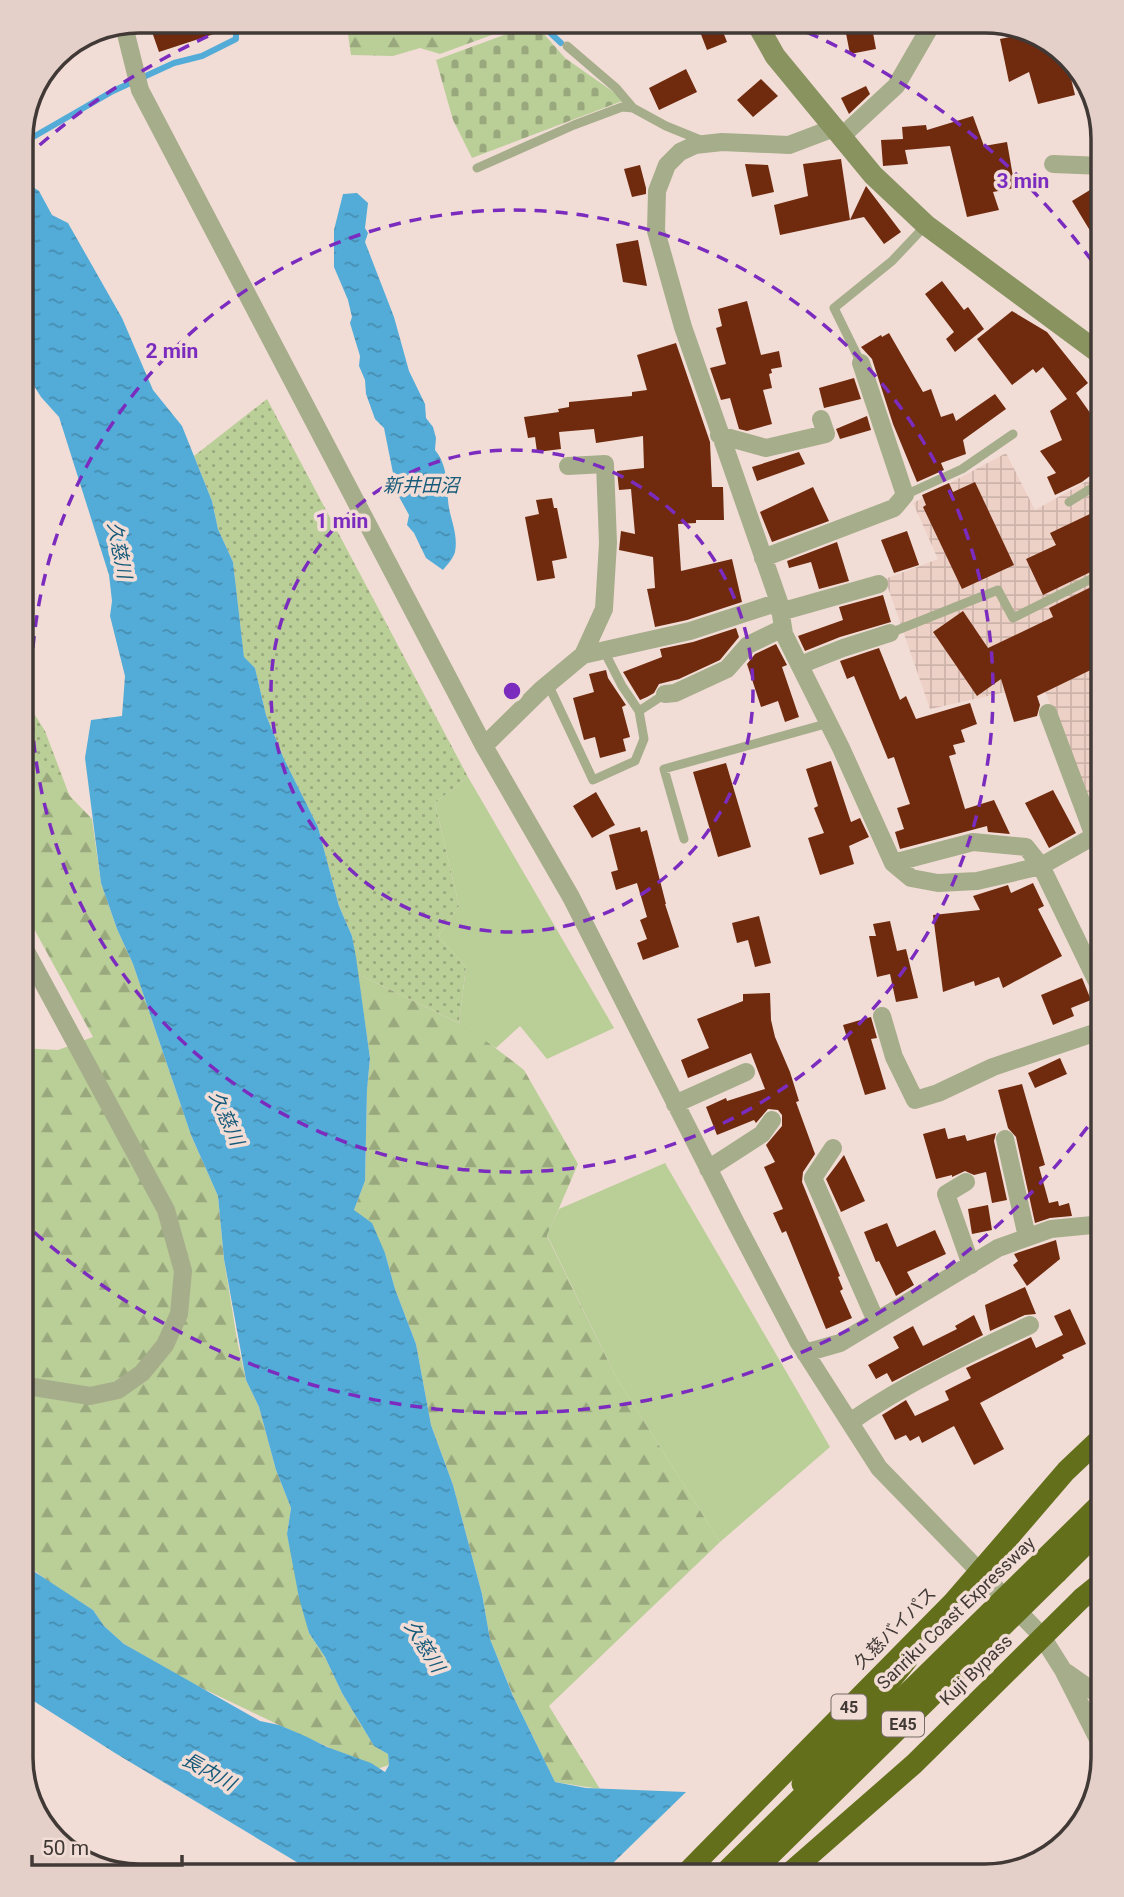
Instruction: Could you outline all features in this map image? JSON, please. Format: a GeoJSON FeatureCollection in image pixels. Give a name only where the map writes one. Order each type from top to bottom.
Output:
{"type":"FeatureCollection","features":[{"type":"Feature","properties":{"kind":"highway","name":"久慈バイパス"},"geometry":{"type":"LineString","coordinates":[[695,1864],[953,1602],[1066,1471],[1091,1447]]}},
{"type":"Feature","properties":{"kind":"highway","name":"Sanriku Coast Expressway"},"geometry":{"type":"LineString","coordinates":[[762,1864],[1054,1572],[1091,1518]]}},
{"type":"Feature","properties":{"kind":"highway","name":"Sanriku Coast Expressway"},"geometry":{"type":"LineString","coordinates":[[733,1864],[1091,1538]]}},
{"type":"Feature","properties":{"kind":"highway"},"geometry":{"type":"LineString","coordinates":[[1054,1572],[1091,1552]]}},
{"type":"Feature","properties":{"kind":"highway","name":"Kuji Bypass"},"geometry":{"type":"LineString","coordinates":[[800,1864],[914,1764],[1091,1591]]}},
{"type":"Feature","properties":{"kind":"highway"},"geometry":{"type":"LineString","coordinates":[[731,1864],[860,1719],[953,1602]]}},
{"type":"Feature","properties":{"kind":"street"},"geometry":{"type":"LineString","coordinates":[[762,33],[775,56],[873,175],[926,225],[1091,347]]}},
{"type":"Feature","properties":{"kind":"street"},"geometry":{"type":"LineString","coordinates":[[927,33],[896,86],[838,132],[789,145],[722,142],[695,145],[680,152],[667,165],[657,191],[656,231],[683,327],[800,665],[893,863],[911,878],[939,883],[977,880],[1041,866],[1091,838]]}},
{"type":"Feature","properties":{"kind":"street"},"geometry":{"type":"LineString","coordinates":[[126,34],[140,90],[484,746],[571,897],[708,1169],[806,1353],[879,1468],[1041,1635],[1063,1670],[1091,1725]]}},
{"type":"Feature","properties":{"kind":"street"},"geometry":{"type":"LineString","coordinates":[[1053,164],[1091,166]]}},
{"type":"Feature","properties":{"kind":"street"},"geometry":{"type":"LineString","coordinates":[[763,558],[894,508],[905,495],[861,363]]}},
{"type":"Feature","properties":{"kind":"street"},"geometry":{"type":"LineString","coordinates":[[719,435],[766,448],[826,434],[821,419]]}},
{"type":"Feature","properties":{"kind":"street"},"geometry":{"type":"LineString","coordinates":[[484,746],[548,684],[583,655],[604,610],[608,543],[605,464],[568,466]]}},
{"type":"Feature","properties":{"kind":"street"},"geometry":{"type":"LineString","coordinates":[[583,655],[781,614],[879,584]]}},
{"type":"Feature","properties":{"kind":"street"},"geometry":{"type":"LineString","coordinates":[[665,694],[675,693],[727,669],[781,614]]}},
{"type":"Feature","properties":{"kind":"street"},"geometry":{"type":"LineString","coordinates":[[800,665],[890,633]]}},
{"type":"Feature","properties":{"kind":"street"},"geometry":{"type":"LineString","coordinates":[[1048,713],[1091,815]]}},
{"type":"Feature","properties":{"kind":"street"},"geometry":{"type":"LineString","coordinates":[[893,863],[973,842],[1026,847],[1041,866],[1091,969]]}},
{"type":"Feature","properties":{"kind":"street"},"geometry":{"type":"LineString","coordinates":[[33,964],[166,1210],[183,1271],[179,1314],[165,1345],[142,1373],[118,1390],[90,1396],[33,1387]]}},
{"type":"Feature","properties":{"kind":"street"},"geometry":{"type":"LineString","coordinates":[[882,1016],[894,1057],[915,1100],[938,1093],[993,1067],[1091,1034]]}},
{"type":"Feature","properties":{"kind":"street"},"geometry":{"type":"LineString","coordinates":[[675,1104],[746,1072]]}},
{"type":"Feature","properties":{"kind":"street"},"geometry":{"type":"LineString","coordinates":[[708,1169],[762,1134],[772,1120]]}},
{"type":"Feature","properties":{"kind":"street"},"geometry":{"type":"LineString","coordinates":[[1005,1139],[1027,1237]]}},
{"type":"Feature","properties":{"kind":"street"},"geometry":{"type":"LineString","coordinates":[[833,1148],[813,1178],[876,1321]]}},
{"type":"Feature","properties":{"kind":"street"},"geometry":{"type":"LineString","coordinates":[[966,1182],[946,1194],[971,1265]]}},
{"type":"Feature","properties":{"kind":"street"},"geometry":{"type":"LineString","coordinates":[[806,1353],[840,1343],[998,1248],[1051,1229],[1091,1225]]}},
{"type":"Feature","properties":{"kind":"street"},"geometry":{"type":"LineString","coordinates":[[850,1422],[881,1401],[944,1366],[1030,1325]]}},
{"type":"Feature","properties":{"kind":"street"},"geometry":{"type":"LineString","coordinates":[[1063,1670],[1091,1690]]}},
{"type":"Feature","properties":{"kind":"lane"},"geometry":{"type":"LineString","coordinates":[[567,46],[616,88],[634,108],[666,126],[708,143]]}},
{"type":"Feature","properties":{"kind":"lane"},"geometry":{"type":"LineString","coordinates":[[477,168],[574,125],[622,107],[634,108]]}},
{"type":"Feature","properties":{"kind":"lane"},"geometry":{"type":"LineString","coordinates":[[861,363],[834,308],[892,261],[926,225]]}},
{"type":"Feature","properties":{"kind":"lane"},"geometry":{"type":"LineString","coordinates":[[905,495],[962,468],[1013,434]]}},
{"type":"Feature","properties":{"kind":"lane"},"geometry":{"type":"LineString","coordinates":[[1069,502],[1091,488]]}},
{"type":"Feature","properties":{"kind":"lane"},"geometry":{"type":"LineString","coordinates":[[890,633],[998,590],[1013,618],[1091,579]]}},
{"type":"Feature","properties":{"kind":"lane"},"geometry":{"type":"LineString","coordinates":[[548,684],[593,780],[635,761],[644,739],[639,711],[604,651]]}},
{"type":"Feature","properties":{"kind":"lane"},"geometry":{"type":"LineString","coordinates":[[639,711],[665,694]]}},
{"type":"Feature","properties":{"kind":"lane"},"geometry":{"type":"LineString","coordinates":[[684,839],[664,769],[829,723]]}},
{"type":"Feature","properties":{"kind":"shaded area"},"geometry":{"type":"Polygon","coordinates":[[[1006,453],[1035,510],[1091,479],[1091,805],[1042,684],[930,709],[885,579],[938,559],[913,503],[1006,453]]]}},
{"type":"Feature","properties":{"kind":"green space"},"geometry":{"type":"Polygon","coordinates":[[[348,33],[497,33],[440,54],[420,48],[393,56],[351,55],[348,33]]]}},
{"type":"Feature","properties":{"kind":"green space"},"geometry":{"type":"Polygon","coordinates":[[[509,33],[543,33],[565,58],[625,100],[472,158],[453,120],[436,60],[509,33]]]}},
{"type":"Feature","properties":{"kind":"green space"},"geometry":{"type":"Polygon","coordinates":[[[267,399],[468,777],[435,803],[459,906],[438,936],[466,967],[459,1023],[358,974],[352,936],[339,906],[318,827],[284,759],[266,715],[255,668],[244,658],[233,562],[218,529],[212,501],[194,456],[267,399]]]}},
{"type":"Feature","properties":{"kind":"green space"},"geometry":{"type":"Polygon","coordinates":[[[33,712],[45,731],[70,797],[33,760],[33,712]]]}},
{"type":"Feature","properties":{"kind":"green space"},"geometry":{"type":"Polygon","coordinates":[[[33,760],[92,819],[101,883],[133,964],[191,1135],[218,1196],[224,1259],[237,1340],[246,1380],[259,1407],[276,1470],[291,1508],[287,1534],[309,1633],[374,1746],[388,1754],[389,1765],[377,1769],[181,1678],[124,1644],[104,1626],[93,1610],[33,1570],[33,1049],[58,1050],[93,1037],[33,927],[33,760]]]}},
{"type":"Feature","properties":{"kind":"green space"},"geometry":{"type":"Polygon","coordinates":[[[468,777],[614,1028],[547,1059],[520,1026],[496,1048],[459,1023],[466,967],[438,936],[459,906],[435,803],[468,777]]]}},
{"type":"Feature","properties":{"kind":"green space"},"geometry":{"type":"Polygon","coordinates":[[[358,974],[471,1029],[524,1070],[578,1164],[547,1236],[616,1377],[720,1542],[549,1706],[600,1789],[555,1782],[515,1700],[490,1639],[482,1594],[453,1485],[431,1425],[416,1344],[395,1289],[385,1253],[354,1210],[365,1181],[370,1058],[358,974]]]}},
{"type":"Feature","properties":{"kind":"green space"},"geometry":{"type":"Polygon","coordinates":[[[665,1163],[830,1447],[720,1542],[616,1377],[547,1235],[559,1209],[665,1163]]]}},
{"type":"Feature","properties":{"kind":"water"},"geometry":{"type":"Polygon","coordinates":[[[33,187],[39,191],[52,215],[68,223],[122,318],[153,390],[182,426],[212,501],[218,529],[233,562],[244,657],[255,668],[266,715],[284,759],[318,827],[339,906],[352,936],[370,1058],[365,1181],[354,1210],[372,1223],[416,1344],[431,1425],[453,1485],[482,1594],[490,1639],[513,1696],[555,1782],[586,1788],[686,1792],[614,1864],[300,1864],[33,1701],[33,1571],[93,1610],[104,1626],[124,1644],[260,1721],[279,1725],[371,1763],[385,1772],[389,1765],[388,1754],[374,1746],[309,1633],[299,1598],[287,1534],[291,1508],[276,1470],[259,1407],[246,1380],[224,1259],[218,1196],[191,1135],[133,964],[101,883],[85,758],[91,720],[122,716],[125,676],[110,616],[112,601],[109,575],[59,417],[33,384],[33,187]]]}},
{"type":"Feature","properties":{"kind":"water","name":"新井田沼"},"geometry":{"type":"Polygon","coordinates":[[[357,193],[368,203],[365,228],[368,233],[365,242],[394,317],[409,371],[425,404],[426,418],[433,427],[436,438],[435,450],[445,471],[456,546],[453,557],[443,570],[426,558],[407,525],[409,515],[397,493],[384,428],[375,419],[366,394],[365,380],[359,366],[360,356],[350,323],[352,317],[348,300],[334,267],[334,230],[343,194],[357,193]]]}},
{"type":"Feature","properties":{"kind":"building"},"geometry":{"type":"Polygon","coordinates":[[[152,33],[217,33],[159,52],[152,33]]]}},
{"type":"Feature","properties":{"kind":"building"},"geometry":{"type":"Polygon","coordinates":[[[700,33],[724,33],[727,42],[707,50],[700,33]]]}},
{"type":"Feature","properties":{"kind":"building"},"geometry":{"type":"Polygon","coordinates":[[[846,33],[873,33],[876,49],[850,54],[846,33]]]}},
{"type":"Feature","properties":{"kind":"building"},"geometry":{"type":"Polygon","coordinates":[[[1011,37],[1019,39],[1055,59],[1071,77],[1075,95],[1038,104],[1029,72],[1009,82],[1000,39],[1011,37]]]}},
{"type":"Feature","properties":{"kind":"building"},"geometry":{"type":"Polygon","coordinates":[[[686,69],[697,92],[659,110],[649,88],[686,69]]]}},
{"type":"Feature","properties":{"kind":"building"},"geometry":{"type":"Polygon","coordinates":[[[761,79],[778,96],[753,117],[737,100],[761,79]]]}},
{"type":"Feature","properties":{"kind":"building"},"geometry":{"type":"Polygon","coordinates":[[[866,86],[870,94],[849,114],[841,98],[866,86]]]}},
{"type":"Feature","properties":{"kind":"building"},"geometry":{"type":"Polygon","coordinates":[[[973,116],[984,146],[1007,142],[1015,188],[993,192],[999,210],[967,217],[950,146],[905,150],[908,164],[883,166],[881,140],[903,139],[902,127],[926,125],[927,130],[973,116]]]}},
{"type":"Feature","properties":{"kind":"building"},"geometry":{"type":"Polygon","coordinates":[[[841,159],[850,220],[780,235],[774,205],[808,196],[803,164],[841,159]]]}},
{"type":"Feature","properties":{"kind":"building"},"geometry":{"type":"Polygon","coordinates":[[[745,164],[768,165],[774,192],[752,197],[745,164]]]}},
{"type":"Feature","properties":{"kind":"building"},"geometry":{"type":"Polygon","coordinates":[[[640,165],[646,194],[632,197],[624,169],[640,165]]]}},
{"type":"Feature","properties":{"kind":"building"},"geometry":{"type":"Polygon","coordinates":[[[866,186],[901,232],[884,244],[864,217],[850,220],[866,186]]]}},
{"type":"Feature","properties":{"kind":"building"},"geometry":{"type":"Polygon","coordinates":[[[1091,189],[1091,232],[1072,201],[1091,189]]]}},
{"type":"Feature","properties":{"kind":"building"},"geometry":{"type":"Polygon","coordinates":[[[638,240],[647,286],[623,282],[616,244],[638,240]]]}},
{"type":"Feature","properties":{"kind":"building"},"geometry":{"type":"Polygon","coordinates":[[[942,281],[964,310],[968,307],[984,329],[955,352],[946,339],[954,332],[925,294],[942,281]]]}},
{"type":"Feature","properties":{"kind":"building"},"geometry":{"type":"Polygon","coordinates":[[[747,301],[761,355],[779,351],[782,367],[771,369],[772,373],[769,374],[772,388],[763,390],[772,424],[747,431],[739,429],[730,398],[721,400],[710,368],[726,364],[716,328],[722,326],[718,309],[747,301]]]}},
{"type":"Feature","properties":{"kind":"building"},"geometry":{"type":"Polygon","coordinates":[[[1012,311],[1047,332],[1088,383],[1076,393],[1091,414],[1091,475],[1055,495],[1047,477],[1056,473],[1040,451],[1062,440],[1050,411],[1067,399],[1043,367],[1036,373],[1033,369],[1012,385],[977,339],[1012,311]]]}},
{"type":"Feature","properties":{"kind":"building"},"geometry":{"type":"Polygon","coordinates":[[[889,333],[923,392],[931,389],[941,417],[953,413],[956,421],[995,394],[1006,409],[963,440],[966,454],[941,463],[944,470],[917,482],[893,424],[872,359],[861,347],[889,333]]]}},
{"type":"Feature","properties":{"kind":"building"},"geometry":{"type":"Polygon","coordinates":[[[676,343],[710,442],[712,487],[723,487],[724,520],[696,520],[696,523],[678,524],[681,571],[732,559],[742,602],[687,620],[655,627],[647,589],[655,588],[653,557],[619,550],[621,531],[635,534],[631,489],[619,490],[617,471],[644,468],[643,436],[596,443],[594,429],[559,432],[561,449],[537,452],[535,437],[528,438],[524,417],[559,412],[558,409],[569,407],[569,402],[632,396],[632,392],[647,390],[637,355],[676,343]]]}},
{"type":"Feature","properties":{"kind":"building"},"geometry":{"type":"Polygon","coordinates":[[[854,378],[861,399],[824,408],[819,388],[854,378]]]}},
{"type":"Feature","properties":{"kind":"building"},"geometry":{"type":"Polygon","coordinates":[[[867,416],[871,430],[840,439],[836,429],[867,416]]]}},
{"type":"Feature","properties":{"kind":"building"},"geometry":{"type":"Polygon","coordinates":[[[799,452],[805,464],[757,481],[752,467],[799,452]]]}},
{"type":"Feature","properties":{"kind":"building"},"geometry":{"type":"Polygon","coordinates":[[[975,482],[1014,565],[962,589],[923,507],[926,505],[922,495],[949,483],[953,492],[975,482]]]}},
{"type":"Feature","properties":{"kind":"building"},"geometry":{"type":"Polygon","coordinates":[[[813,487],[829,521],[772,542],[760,512],[813,487]]]}},
{"type":"Feature","properties":{"kind":"building"},"geometry":{"type":"Polygon","coordinates":[[[552,498],[554,508],[557,508],[567,558],[552,561],[555,578],[537,581],[525,517],[539,514],[536,500],[552,498]]]}},
{"type":"Feature","properties":{"kind":"building"},"geometry":{"type":"Polygon","coordinates":[[[1091,513],[1091,572],[1043,595],[1026,559],[1056,545],[1050,533],[1091,513]]]}},
{"type":"Feature","properties":{"kind":"building"},"geometry":{"type":"Polygon","coordinates":[[[907,531],[919,565],[894,573],[881,540],[907,531]]]}},
{"type":"Feature","properties":{"kind":"building"},"geometry":{"type":"Polygon","coordinates":[[[837,542],[849,581],[819,589],[811,562],[789,568],[787,561],[837,542]]]}},
{"type":"Feature","properties":{"kind":"building"},"geometry":{"type":"Polygon","coordinates":[[[1091,587],[1091,670],[1037,696],[1040,705],[1037,716],[1014,722],[1001,679],[977,696],[933,632],[963,611],[988,648],[1053,617],[1049,608],[1091,587]]]}},
{"type":"Feature","properties":{"kind":"building"},"geometry":{"type":"Polygon","coordinates":[[[883,595],[891,622],[805,651],[798,636],[843,620],[839,607],[883,595]]]}},
{"type":"Feature","properties":{"kind":"building"},"geometry":{"type":"Polygon","coordinates":[[[736,628],[739,637],[720,660],[679,679],[659,684],[654,693],[640,700],[623,672],[662,657],[660,649],[736,628]]]}},
{"type":"Feature","properties":{"kind":"building"},"geometry":{"type":"Polygon","coordinates":[[[776,644],[787,665],[782,667],[799,717],[785,722],[778,701],[761,707],[747,664],[755,654],[776,644]]]}},
{"type":"Feature","properties":{"kind":"building"},"geometry":{"type":"Polygon","coordinates":[[[879,648],[900,700],[906,696],[916,719],[970,703],[977,724],[961,730],[965,742],[953,745],[956,754],[949,756],[965,809],[994,800],[1010,834],[988,832],[987,826],[900,849],[895,832],[904,829],[897,808],[910,804],[894,757],[888,759],[854,676],[847,679],[840,661],[879,648]]]}},
{"type":"Feature","properties":{"kind":"building"},"geometry":{"type":"Polygon","coordinates":[[[606,670],[608,678],[626,705],[622,707],[630,737],[623,739],[626,751],[600,758],[595,737],[584,740],[573,698],[594,692],[589,674],[606,670]]]}},
{"type":"Feature","properties":{"kind":"building"},"geometry":{"type":"Polygon","coordinates":[[[831,761],[851,822],[860,818],[869,837],[849,846],[854,864],[820,875],[808,838],[824,833],[814,808],[818,806],[806,769],[831,761]]]}},
{"type":"Feature","properties":{"kind":"building"},"geometry":{"type":"Polygon","coordinates":[[[726,763],[751,847],[718,857],[693,772],[726,763]]]}},
{"type":"Feature","properties":{"kind":"building"},"geometry":{"type":"Polygon","coordinates":[[[1053,790],[1076,833],[1049,848],[1025,803],[1053,790]]]}},
{"type":"Feature","properties":{"kind":"building"},"geometry":{"type":"Polygon","coordinates":[[[596,792],[615,825],[592,838],[573,806],[596,792]]]}},
{"type":"Feature","properties":{"kind":"building"},"geometry":{"type":"Polygon","coordinates":[[[640,827],[641,832],[647,830],[665,904],[679,947],[643,960],[637,943],[647,939],[640,920],[647,917],[637,883],[616,890],[611,872],[618,870],[609,835],[640,827]]]}},
{"type":"Feature","properties":{"kind":"building"},"geometry":{"type":"Polygon","coordinates":[[[1033,883],[1044,906],[1038,909],[1062,956],[1003,988],[999,977],[975,986],[974,981],[943,992],[933,915],[980,910],[973,896],[1008,885],[1011,893],[1033,883]]]}},
{"type":"Feature","properties":{"kind":"building"},"geometry":{"type":"Polygon","coordinates":[[[759,916],[771,963],[755,967],[748,940],[737,943],[732,923],[759,916]]]}},
{"type":"Feature","properties":{"kind":"building"},"geometry":{"type":"Polygon","coordinates":[[[890,921],[897,951],[906,949],[918,998],[896,1002],[890,974],[877,977],[869,936],[876,936],[873,924],[890,921]]]}},
{"type":"Feature","properties":{"kind":"building"},"geometry":{"type":"Polygon","coordinates":[[[1082,978],[1091,1000],[1071,1008],[1074,1016],[1053,1025],[1041,995],[1082,978]]]}},
{"type":"Feature","properties":{"kind":"building"},"geometry":{"type":"Polygon","coordinates":[[[770,993],[775,1037],[790,1072],[799,1101],[796,1102],[815,1154],[803,1172],[802,1182],[840,1276],[838,1277],[843,1289],[840,1291],[852,1318],[826,1329],[786,1231],[782,1233],[773,1213],[783,1209],[764,1167],[775,1162],[766,1145],[782,1126],[782,1115],[778,1110],[768,1109],[756,1123],[754,1120],[717,1135],[706,1107],[726,1098],[727,1101],[765,1089],[751,1053],[688,1078],[681,1060],[709,1048],[697,1019],[743,1001],[743,994],[770,993]]]}},
{"type":"Feature","properties":{"kind":"building"},"geometry":{"type":"Polygon","coordinates":[[[871,1017],[877,1038],[871,1039],[886,1089],[865,1095],[843,1025],[871,1017]]]}},
{"type":"Feature","properties":{"kind":"building"},"geometry":{"type":"Polygon","coordinates":[[[1060,1058],[1067,1074],[1035,1088],[1028,1073],[1060,1058]]]}},
{"type":"Feature","properties":{"kind":"building"},"geometry":{"type":"Polygon","coordinates":[[[1022,1084],[1045,1165],[1039,1167],[1049,1203],[1058,1201],[1059,1206],[1069,1203],[1072,1216],[1050,1218],[1035,1223],[1016,1137],[1008,1128],[998,1090],[1022,1084]]]}},
{"type":"Feature","properties":{"kind":"building"},"geometry":{"type":"Polygon","coordinates":[[[945,1128],[948,1139],[965,1135],[967,1141],[996,1133],[994,1141],[1007,1200],[992,1203],[986,1172],[974,1175],[965,1171],[952,1177],[936,1179],[923,1134],[945,1128]]]}},
{"type":"Feature","properties":{"kind":"building"},"geometry":{"type":"Polygon","coordinates":[[[844,1155],[865,1201],[841,1212],[826,1179],[844,1155]]]}},
{"type":"Feature","properties":{"kind":"building"},"geometry":{"type":"Polygon","coordinates":[[[988,1205],[992,1230],[972,1234],[968,1209],[988,1205]]]}},
{"type":"Feature","properties":{"kind":"building"},"geometry":{"type":"Polygon","coordinates":[[[887,1223],[897,1247],[935,1230],[946,1254],[907,1272],[914,1285],[896,1296],[879,1261],[876,1262],[864,1232],[887,1223]]]}},
{"type":"Feature","properties":{"kind":"building"},"geometry":{"type":"Polygon","coordinates":[[[1056,1240],[1060,1259],[1027,1286],[1013,1265],[1018,1261],[1014,1254],[1056,1240]]]}},
{"type":"Feature","properties":{"kind":"building"},"geometry":{"type":"Polygon","coordinates":[[[1025,1287],[1036,1314],[1025,1315],[990,1331],[985,1305],[1025,1287]]]}},
{"type":"Feature","properties":{"kind":"building"},"geometry":{"type":"Polygon","coordinates":[[[1070,1309],[1086,1344],[980,1403],[1004,1449],[974,1465],[954,1426],[922,1443],[919,1436],[910,1441],[906,1435],[895,1440],[882,1415],[906,1400],[915,1416],[949,1400],[945,1391],[971,1378],[966,1368],[1031,1337],[1036,1348],[1063,1335],[1054,1316],[1070,1309]]]}},
{"type":"Feature","properties":{"kind":"building"},"geometry":{"type":"Polygon","coordinates":[[[974,1315],[983,1335],[892,1382],[887,1373],[876,1379],[868,1365],[899,1348],[893,1337],[913,1326],[923,1346],[957,1329],[955,1326],[974,1315]]]}},
{"type":"Feature","properties":{"kind":"waterway"},"geometry":{"type":"LineString","coordinates":[[33,137],[113,91],[174,63],[202,56],[236,39],[236,33]]}},
{"type":"Feature","properties":{"kind":"waterway"},"geometry":{"type":"LineString","coordinates":[[550,33],[561,43]]}},
{"type":"Feature","properties":{"kind":"water label","name":"久慈川"},"geometry":{"type":"Point","coordinates":[120,550]}},
{"type":"Feature","properties":{"kind":"water label","name":"久慈川"},"geometry":{"type":"Point","coordinates":[227,1118]}},
{"type":"Feature","properties":{"kind":"water label","name":"久慈川"},"geometry":{"type":"Point","coordinates":[425,1646]}},
{"type":"Feature","properties":{"kind":"water label","name":"長内川"},"geometry":{"type":"Point","coordinates":[209,1771]}}]}
